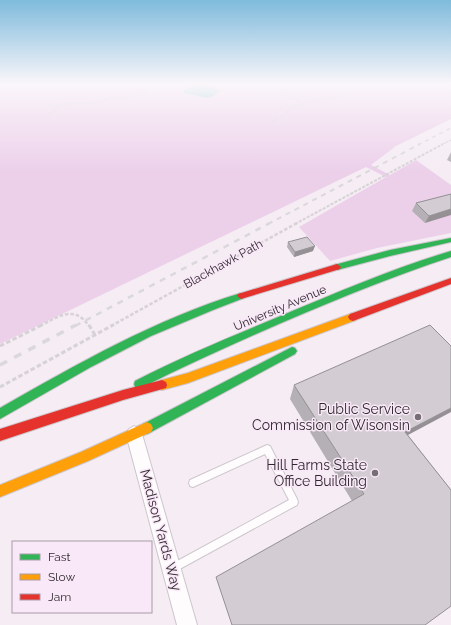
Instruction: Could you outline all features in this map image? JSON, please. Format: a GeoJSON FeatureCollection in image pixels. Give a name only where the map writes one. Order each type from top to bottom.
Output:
{"type":"FeatureCollection","features":[{"type":"Feature","properties":{"kind":"main road"},"geometry":{"type":"LineString","coordinates":[[0,414],[103,356],[202,310],[248,293],[330,268],[451,240]]}},
{"type":"Feature","properties":{"kind":"main road","name":"University Avenue"},"geometry":{"type":"LineString","coordinates":[[123,395],[168,368],[359,287],[425,262],[451,254]]}},
{"type":"Feature","properties":{"kind":"main road","name":"University Avenue"},"geometry":{"type":"LineString","coordinates":[[0,435],[123,395],[188,378],[451,281]]}},
{"type":"Feature","properties":{"kind":"main road"},"geometry":{"type":"LineString","coordinates":[[0,491],[102,450],[201,401],[346,321]]}},
{"type":"Feature","properties":{"kind":"street"},"geometry":{"type":"LineString","coordinates":[[425,262],[451,259]]}},
{"type":"Feature","properties":{"kind":"street","name":"Madison Yards Way"},"geometry":{"type":"LineString","coordinates":[[134,434],[187,625]]}},
{"type":"Feature","properties":{"kind":"lane"},"geometry":{"type":"LineString","coordinates":[[172,569],[294,502],[267,449],[193,483]]}},
{"type":"Feature","properties":{"kind":"path"},"geometry":{"type":"LineString","coordinates":[[50,116],[49,114],[51,113]]}},
{"type":"Feature","properties":{"kind":"path"},"geometry":{"type":"LineString","coordinates":[[272,121],[286,113]]}},
{"type":"Feature","properties":{"kind":"path","name":"Blackhawk Path"},"geometry":{"type":"LineString","coordinates":[[0,387],[451,140]]}},
{"type":"Feature","properties":{"kind":"path"},"geometry":{"type":"LineString","coordinates":[[0,346],[63,314],[72,313],[80,315],[95,334]]}},
{"type":"Feature","properties":{"kind":"shaded area"},"geometry":{"type":"Polygon","coordinates":[[[0,113],[451,113],[451,119],[396,146],[371,165],[390,175],[416,160],[451,185],[451,233],[377,248],[330,261],[299,227],[386,177],[366,167],[0,344],[0,113]]]}},
{"type":"Feature","properties":{"kind":"building"},"geometry":{"type":"Polygon","coordinates":[[[451,194],[451,209],[429,216],[416,203],[451,194]]]}},
{"type":"Feature","properties":{"kind":"building"},"geometry":{"type":"Polygon","coordinates":[[[307,237],[315,246],[295,252],[288,242],[307,237]]]}},
{"type":"Feature","properties":{"kind":"building","name":"Hill Farms State Office Building"},"geometry":{"type":"Polygon","coordinates":[[[430,325],[451,346],[451,408],[405,432],[451,490],[451,606],[425,625],[232,625],[216,577],[364,494],[294,385],[430,325]]]}},
{"type":"Feature","properties":{"kind":"railway"},"geometry":{"type":"LineString","coordinates":[[418,145],[451,128]]}},
{"type":"Feature","properties":{"kind":"railway"},"geometry":{"type":"LineString","coordinates":[[268,224],[420,144]]}},
{"type":"Feature","properties":{"kind":"railway"},"geometry":{"type":"LineString","coordinates":[[75,326],[270,223]]}},
{"type":"Feature","properties":{"kind":"railway"},"geometry":{"type":"LineString","coordinates":[[0,365],[76,325]]}},
{"type":"Feature","properties":{"kind":"traffic: fast"},"geometry":{"type":"LineString","coordinates":[[337,267],[390,253],[451,240]]}},
{"type":"Feature","properties":{"kind":"traffic: fast"},"geometry":{"type":"LineString","coordinates":[[139,384],[195,356],[326,300],[400,271],[451,254]]}},
{"type":"Feature","properties":{"kind":"traffic: fast"},"geometry":{"type":"LineString","coordinates":[[0,414],[88,364],[148,334],[209,307],[241,296]]}},
{"type":"Feature","properties":{"kind":"traffic: fast"},"geometry":{"type":"LineString","coordinates":[[147,428],[292,351]]}},
{"type":"Feature","properties":{"kind":"traffic: slow"},"geometry":{"type":"LineString","coordinates":[[162,385],[188,378],[353,317]]}},
{"type":"Feature","properties":{"kind":"traffic: slow"},"geometry":{"type":"LineString","coordinates":[[0,491],[84,457],[147,428]]}},
{"type":"Feature","properties":{"kind":"traffic: jam"},"geometry":{"type":"LineString","coordinates":[[241,296],[337,267]]}},
{"type":"Feature","properties":{"kind":"traffic: jam"},"geometry":{"type":"LineString","coordinates":[[353,317],[451,281]]}},
{"type":"Feature","properties":{"kind":"traffic: jam"},"geometry":{"type":"LineString","coordinates":[[0,435],[123,395],[162,385]]}},
{"type":"Feature","properties":{"kind":"place","name":"Public Service Commission of Wisonsin"},"geometry":{"type":"Point","coordinates":[418,417]}},
{"type":"Feature","properties":{"kind":"place","name":"Hill Farms State Office Building"},"geometry":{"type":"Point","coordinates":[375,473]}}]}
